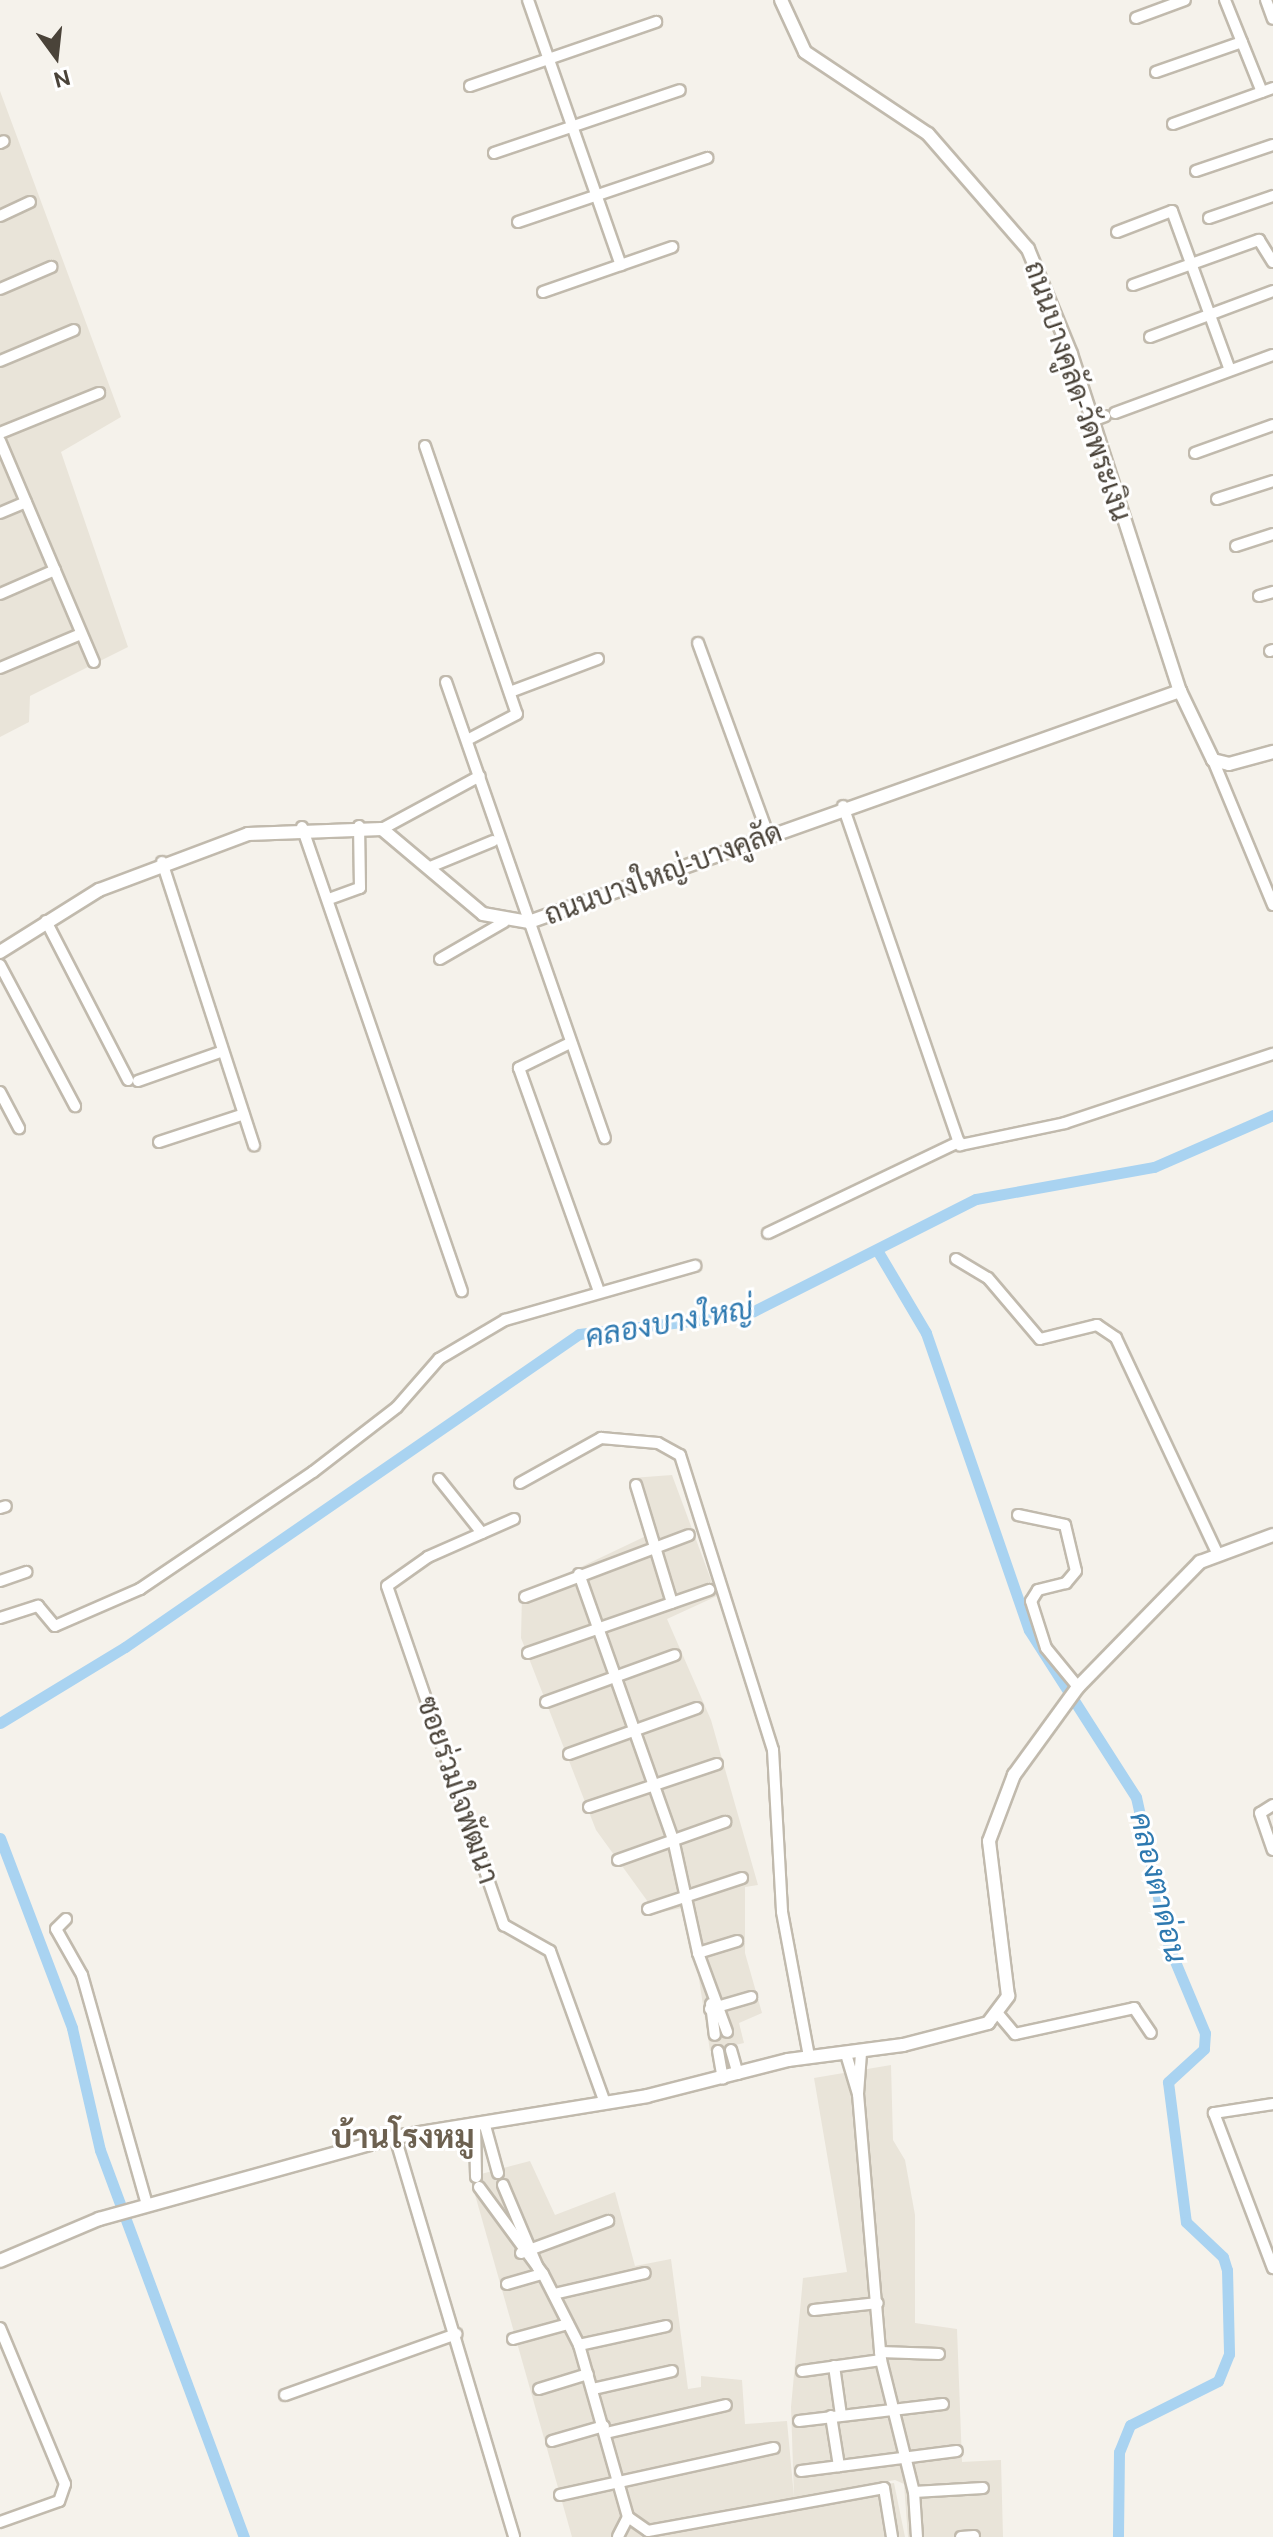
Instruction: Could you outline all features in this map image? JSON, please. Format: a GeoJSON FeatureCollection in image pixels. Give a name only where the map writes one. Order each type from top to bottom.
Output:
{"type":"FeatureCollection","features":[{"type":"Feature","properties":{"kind":"street"},"geometry":{"type":"LineString","coordinates":[[528,0],[621,265]]}},
{"type":"Feature","properties":{"kind":"street","name":"ถนนบางคูลัด-วัดพระเงิน"},"geometry":{"type":"LineString","coordinates":[[781,0],[805,52],[928,134],[1010,223],[1048,287],[1180,691]]}},
{"type":"Feature","properties":{"kind":"street"},"geometry":{"type":"LineString","coordinates":[[1136,18],[1185,0]]}},
{"type":"Feature","properties":{"kind":"street"},"geometry":{"type":"LineString","coordinates":[[1173,124],[1268,90],[1242,42],[1225,0]]}},
{"type":"Feature","properties":{"kind":"street"},"geometry":{"type":"LineString","coordinates":[[1266,0],[1273,19]]}},
{"type":"Feature","properties":{"kind":"street"},"geometry":{"type":"LineString","coordinates":[[470,86],[656,22]]}},
{"type":"Feature","properties":{"kind":"street"},"geometry":{"type":"LineString","coordinates":[[1156,72],[1242,42]]}},
{"type":"Feature","properties":{"kind":"street"},"geometry":{"type":"LineString","coordinates":[[494,153],[680,90]]}},
{"type":"Feature","properties":{"kind":"street"},"geometry":{"type":"LineString","coordinates":[[1196,171],[1273,145]]}},
{"type":"Feature","properties":{"kind":"street"},"geometry":{"type":"LineString","coordinates":[[518,222],[707,158]]}},
{"type":"Feature","properties":{"kind":"street"},"geometry":{"type":"LineString","coordinates":[[1209,218],[1273,196]]}},
{"type":"Feature","properties":{"kind":"street"},"geometry":{"type":"LineString","coordinates":[[0,216],[30,202]]}},
{"type":"Feature","properties":{"kind":"street"},"geometry":{"type":"LineString","coordinates":[[1117,232],[1172,211],[1230,370]]}},
{"type":"Feature","properties":{"kind":"street"},"geometry":{"type":"LineString","coordinates":[[1133,285],[1259,240],[1273,262]]}},
{"type":"Feature","properties":{"kind":"street"},"geometry":{"type":"LineString","coordinates":[[543,292],[672,247]]}},
{"type":"Feature","properties":{"kind":"street"},"geometry":{"type":"LineString","coordinates":[[0,289],[51,267]]}},
{"type":"Feature","properties":{"kind":"street"},"geometry":{"type":"LineString","coordinates":[[1150,337],[1273,291]]}},
{"type":"Feature","properties":{"kind":"street"},"geometry":{"type":"LineString","coordinates":[[0,361],[74,330]]}},
{"type":"Feature","properties":{"kind":"street"},"geometry":{"type":"LineString","coordinates":[[1092,421],[1273,355]]}},
{"type":"Feature","properties":{"kind":"street"},"geometry":{"type":"LineString","coordinates":[[0,433],[99,393]]}},
{"type":"Feature","properties":{"kind":"street"},"geometry":{"type":"LineString","coordinates":[[1195,453],[1273,425]]}},
{"type":"Feature","properties":{"kind":"street"},"geometry":{"type":"LineString","coordinates":[[0,441],[94,662]]}},
{"type":"Feature","properties":{"kind":"street"},"geometry":{"type":"LineString","coordinates":[[425,446],[517,718],[467,740]]}},
{"type":"Feature","properties":{"kind":"street"},"geometry":{"type":"LineString","coordinates":[[1217,499],[1273,481]]}},
{"type":"Feature","properties":{"kind":"street"},"geometry":{"type":"LineString","coordinates":[[0,513],[26,502]]}},
{"type":"Feature","properties":{"kind":"street"},"geometry":{"type":"LineString","coordinates":[[1236,546],[1273,534]]}},
{"type":"Feature","properties":{"kind":"street"},"geometry":{"type":"LineString","coordinates":[[0,594],[55,570]]}},
{"type":"Feature","properties":{"kind":"street"},"geometry":{"type":"LineString","coordinates":[[1259,596],[1273,592]]}},
{"type":"Feature","properties":{"kind":"street"},"geometry":{"type":"LineString","coordinates":[[0,668],[81,634]]}},
{"type":"Feature","properties":{"kind":"street"},"geometry":{"type":"LineString","coordinates":[[698,643],[768,834]]}},
{"type":"Feature","properties":{"kind":"street"},"geometry":{"type":"LineString","coordinates":[[510,692],[598,659]]}},
{"type":"Feature","properties":{"kind":"street"},"geometry":{"type":"LineString","coordinates":[[446,682],[605,1138]]}},
{"type":"Feature","properties":{"kind":"street"},"geometry":{"type":"LineString","coordinates":[[1180,691],[1213,760],[1273,905]]}},
{"type":"Feature","properties":{"kind":"street","name":"ถนนบางใหญ่-บางคูลัด"},"geometry":{"type":"LineString","coordinates":[[382,829],[430,867],[473,908],[504,922],[529,922],[843,806],[1180,691]]}},
{"type":"Feature","properties":{"kind":"street"},"geometry":{"type":"LineString","coordinates":[[1213,760],[1229,764],[1273,752]]}},
{"type":"Feature","properties":{"kind":"street"},"geometry":{"type":"LineString","coordinates":[[0,952],[46,921],[162,862],[227,839],[302,827],[359,826],[382,829],[480,776]]}},
{"type":"Feature","properties":{"kind":"street"},"geometry":{"type":"LineString","coordinates":[[843,806],[959,1142]]}},
{"type":"Feature","properties":{"kind":"street"},"geometry":{"type":"LineString","coordinates":[[329,899],[360,888],[359,826]]}},
{"type":"Feature","properties":{"kind":"street"},"geometry":{"type":"LineString","coordinates":[[302,827],[462,1291]]}},
{"type":"Feature","properties":{"kind":"street"},"geometry":{"type":"LineString","coordinates":[[430,867],[493,841]]}},
{"type":"Feature","properties":{"kind":"street"},"geometry":{"type":"LineString","coordinates":[[162,862],[254,1145]]}},
{"type":"Feature","properties":{"kind":"street"},"geometry":{"type":"LineString","coordinates":[[46,921],[133,1080],[223,1051]]}},
{"type":"Feature","properties":{"kind":"street"},"geometry":{"type":"LineString","coordinates":[[440,959],[504,922]]}},
{"type":"Feature","properties":{"kind":"street"},"geometry":{"type":"LineString","coordinates":[[0,965],[75,1106]]}},
{"type":"Feature","properties":{"kind":"street"},"geometry":{"type":"LineString","coordinates":[[570,1043],[519,1068],[598,1289]]}},
{"type":"Feature","properties":{"kind":"street"},"geometry":{"type":"LineString","coordinates":[[768,1233],[959,1142],[1065,1123],[1273,1054]]}},
{"type":"Feature","properties":{"kind":"street"},"geometry":{"type":"LineString","coordinates":[[0,1092],[19,1128]]}},
{"type":"Feature","properties":{"kind":"street"},"geometry":{"type":"LineString","coordinates":[[159,1142],[244,1114]]}},
{"type":"Feature","properties":{"kind":"street"},"geometry":{"type":"LineString","coordinates":[[956,1259],[988,1278],[1040,1339],[1097,1325],[1116,1338],[1217,1553]]}},
{"type":"Feature","properties":{"kind":"street"},"geometry":{"type":"LineString","coordinates":[[0,1618],[38,1606],[55,1626],[140,1589],[378,1423],[470,1338],[598,1289],[695,1266]]}},
{"type":"Feature","properties":{"kind":"street"},"geometry":{"type":"LineString","coordinates":[[520,1483],[601,1438],[658,1443],[680,1455],[773,1750],[782,1912],[809,2056]]}},
{"type":"Feature","properties":{"kind":"street"},"geometry":{"type":"LineString","coordinates":[[439,1479],[482,1533]]}},
{"type":"Feature","properties":{"kind":"street"},"geometry":{"type":"LineString","coordinates":[[636,1485],[672,1603]]}},
{"type":"Feature","properties":{"kind":"street"},"geometry":{"type":"LineString","coordinates":[[1018,1515],[1065,1525],[1076,1571],[1066,1583],[1038,1590],[1031,1601],[1046,1648],[1076,1690]]}},
{"type":"Feature","properties":{"kind":"street","name":"ซอยร่วมใจพัฒนา"},"geometry":{"type":"LineString","coordinates":[[514,1519],[428,1557],[387,1586],[504,1925],[550,1951],[605,2103]]}},
{"type":"Feature","properties":{"kind":"street"},"geometry":{"type":"LineString","coordinates":[[525,1597],[653,1546],[689,1535]]}},
{"type":"Feature","properties":{"kind":"street"},"geometry":{"type":"LineString","coordinates":[[0,2261],[99,2219],[395,2137],[605,2103],[723,2079],[809,2056],[861,2053],[999,2015],[1008,1996],[989,1857],[992,1825],[1014,1775],[1059,1709],[1141,1618],[1217,1553],[1273,1535]]}},
{"type":"Feature","properties":{"kind":"street"},"geometry":{"type":"LineString","coordinates":[[0,1581],[26,1572]]}},
{"type":"Feature","properties":{"kind":"street"},"geometry":{"type":"LineString","coordinates":[[579,1574],[673,1839],[690,1895],[698,1953],[715,2007],[727,2032]]}},
{"type":"Feature","properties":{"kind":"street"},"geometry":{"type":"LineString","coordinates":[[528,1653],[709,1590]]}},
{"type":"Feature","properties":{"kind":"street"},"geometry":{"type":"LineString","coordinates":[[546,1702],[675,1655]]}},
{"type":"Feature","properties":{"kind":"street"},"geometry":{"type":"LineString","coordinates":[[569,1754],[697,1708]]}},
{"type":"Feature","properties":{"kind":"street"},"geometry":{"type":"LineString","coordinates":[[589,1807],[717,1764]]}},
{"type":"Feature","properties":{"kind":"street"},"geometry":{"type":"LineString","coordinates":[[1273,1805],[1260,1813],[1273,1850]]}},
{"type":"Feature","properties":{"kind":"street"},"geometry":{"type":"LineString","coordinates":[[618,1860],[725,1822]]}},
{"type":"Feature","properties":{"kind":"street"},"geometry":{"type":"LineString","coordinates":[[648,1909],[742,1878]]}},
{"type":"Feature","properties":{"kind":"street"},"geometry":{"type":"LineString","coordinates":[[66,1919],[56,1929],[82,1975],[147,2205]]}},
{"type":"Feature","properties":{"kind":"street"},"geometry":{"type":"LineString","coordinates":[[698,1953],[737,1941]]}},
{"type":"Feature","properties":{"kind":"street"},"geometry":{"type":"LineString","coordinates":[[715,2007],[751,1997]]}},
{"type":"Feature","properties":{"kind":"street"},"geometry":{"type":"LineString","coordinates":[[715,2007],[715,2035]]}},
{"type":"Feature","properties":{"kind":"street"},"geometry":{"type":"LineString","coordinates":[[999,2015],[1015,2034],[1134,2008],[1151,2033]]}},
{"type":"Feature","properties":{"kind":"street"},"geometry":{"type":"LineString","coordinates":[[731,2050],[738,2074]]}},
{"type":"Feature","properties":{"kind":"street"},"geometry":{"type":"LineString","coordinates":[[718,2051],[723,2079]]}},
{"type":"Feature","properties":{"kind":"street"},"geometry":{"type":"LineString","coordinates":[[861,2053],[858,2094],[881,2356],[889,2408],[914,2492],[917,2537]]}},
{"type":"Feature","properties":{"kind":"street"},"geometry":{"type":"LineString","coordinates":[[846,2054],[858,2094]]}},
{"type":"Feature","properties":{"kind":"street"},"geometry":{"type":"LineString","coordinates":[[1273,2104],[1214,2113],[1273,2268]]}},
{"type":"Feature","properties":{"kind":"street"},"geometry":{"type":"LineString","coordinates":[[480,2123],[498,2173]]}},
{"type":"Feature","properties":{"kind":"street"},"geometry":{"type":"LineString","coordinates":[[480,2123],[478,2182],[521,2253],[540,2271]]}},
{"type":"Feature","properties":{"kind":"street"},"geometry":{"type":"LineString","coordinates":[[395,2137],[514,2537]]}},
{"type":"Feature","properties":{"kind":"street"},"geometry":{"type":"LineString","coordinates":[[503,2185],[540,2271],[579,2345],[628,2517],[649,2534],[884,2488],[892,2537]]}},
{"type":"Feature","properties":{"kind":"street"},"geometry":{"type":"LineString","coordinates":[[521,2253],[608,2221]]}},
{"type":"Feature","properties":{"kind":"street"},"geometry":{"type":"LineString","coordinates":[[507,2284],[540,2271]]}},
{"type":"Feature","properties":{"kind":"street"},"geometry":{"type":"LineString","coordinates":[[554,2294],[645,2273]]}},
{"type":"Feature","properties":{"kind":"street"},"geometry":{"type":"LineString","coordinates":[[814,2310],[878,2303]]}},
{"type":"Feature","properties":{"kind":"street"},"geometry":{"type":"LineString","coordinates":[[513,2339],[568,2324]]}},
{"type":"Feature","properties":{"kind":"street"},"geometry":{"type":"LineString","coordinates":[[579,2345],[666,2326]]}},
{"type":"Feature","properties":{"kind":"street"},"geometry":{"type":"LineString","coordinates":[[0,2328],[65,2484],[59,2501],[0,2522]]}},
{"type":"Feature","properties":{"kind":"street"},"geometry":{"type":"LineString","coordinates":[[285,2395],[456,2334]]}},
{"type":"Feature","properties":{"kind":"street"},"geometry":{"type":"LineString","coordinates":[[802,2371],[881,2356],[939,2354]]}},
{"type":"Feature","properties":{"kind":"street"},"geometry":{"type":"LineString","coordinates":[[834,2366],[839,2466]]}},
{"type":"Feature","properties":{"kind":"street"},"geometry":{"type":"LineString","coordinates":[[593,2389],[672,2371]]}},
{"type":"Feature","properties":{"kind":"street"},"geometry":{"type":"LineString","coordinates":[[539,2389],[588,2374]]}},
{"type":"Feature","properties":{"kind":"street"},"geometry":{"type":"LineString","coordinates":[[799,2421],[943,2404]]}},
{"type":"Feature","properties":{"kind":"street"},"geometry":{"type":"LineString","coordinates":[[552,2441],[726,2405]]}},
{"type":"Feature","properties":{"kind":"street"},"geometry":{"type":"LineString","coordinates":[[560,2495],[619,2479],[774,2448]]}},
{"type":"Feature","properties":{"kind":"street"},"geometry":{"type":"LineString","coordinates":[[801,2471],[957,2451]]}},
{"type":"Feature","properties":{"kind":"street"},"geometry":{"type":"LineString","coordinates":[[914,2492],[983,2488]]}},
{"type":"Feature","properties":{"kind":"street"},"geometry":{"type":"LineString","coordinates":[[617,2536],[628,2517]]}},
{"type":"Feature","properties":{"kind":"street"},"geometry":{"type":"LineString","coordinates":[[961,2537],[974,2536]]}},
{"type":"Feature","properties":{"kind":"shaded area"},"geometry":{"type":"Polygon","coordinates":[[[0,91],[121,417],[61,452],[128,647],[30,696],[29,722],[0,737],[0,91]]]}},
{"type":"Feature","properties":{"kind":"shaded area"},"geometry":{"type":"Polygon","coordinates":[[[672,1475],[717,1596],[667,1619],[711,1720],[758,1885],[745,1887],[745,1953],[762,2013],[739,2023],[744,2043],[710,2051],[688,1907],[656,1913],[596,1830],[521,1638],[522,1595],[646,1536],[632,1478],[672,1475]]]}},
{"type":"Feature","properties":{"kind":"shaded area"},"geometry":{"type":"Polygon","coordinates":[[[891,2065],[893,2140],[905,2160],[915,2215],[915,2323],[957,2329],[962,2462],[1001,2460],[1003,2537],[908,2537],[904,2484],[895,2480],[805,2495],[894,2483],[905,2537],[572,2537],[470,2177],[530,2161],[555,2215],[615,2192],[635,2266],[671,2259],[688,2389],[701,2387],[701,2376],[742,2380],[745,2424],[787,2421],[794,2497],[791,2407],[803,2278],[847,2272],[814,2078],[891,2065]]]}},
{"type":"Feature","properties":{"kind":"waterway","name":"คลองบางใหญ่"},"geometry":{"type":"LineString","coordinates":[[0,1723],[125,1647],[579,1334],[748,1314],[976,1199],[1154,1167],[1273,1115]]}},
{"type":"Feature","properties":{"kind":"waterway","name":"คลองตาด่อน"},"geometry":{"type":"LineString","coordinates":[[877,1250],[926,1333],[1029,1630],[1136,1797],[1169,1947],[1205,2033],[1204,2049],[1168,2082],[1186,2222],[1223,2257],[1227,2270],[1229,2354],[1218,2381],[1130,2425],[1119,2452],[1118,2537]]}},
{"type":"Feature","properties":{"kind":"waterway"},"geometry":{"type":"LineString","coordinates":[[0,1838],[72,2028],[100,2150],[244,2537]]}},
{"type":"Feature","properties":{"kind":"district","name":"บ้านโรงหมู"},"geometry":{"type":"Point","coordinates":[403,2136]}}]}
